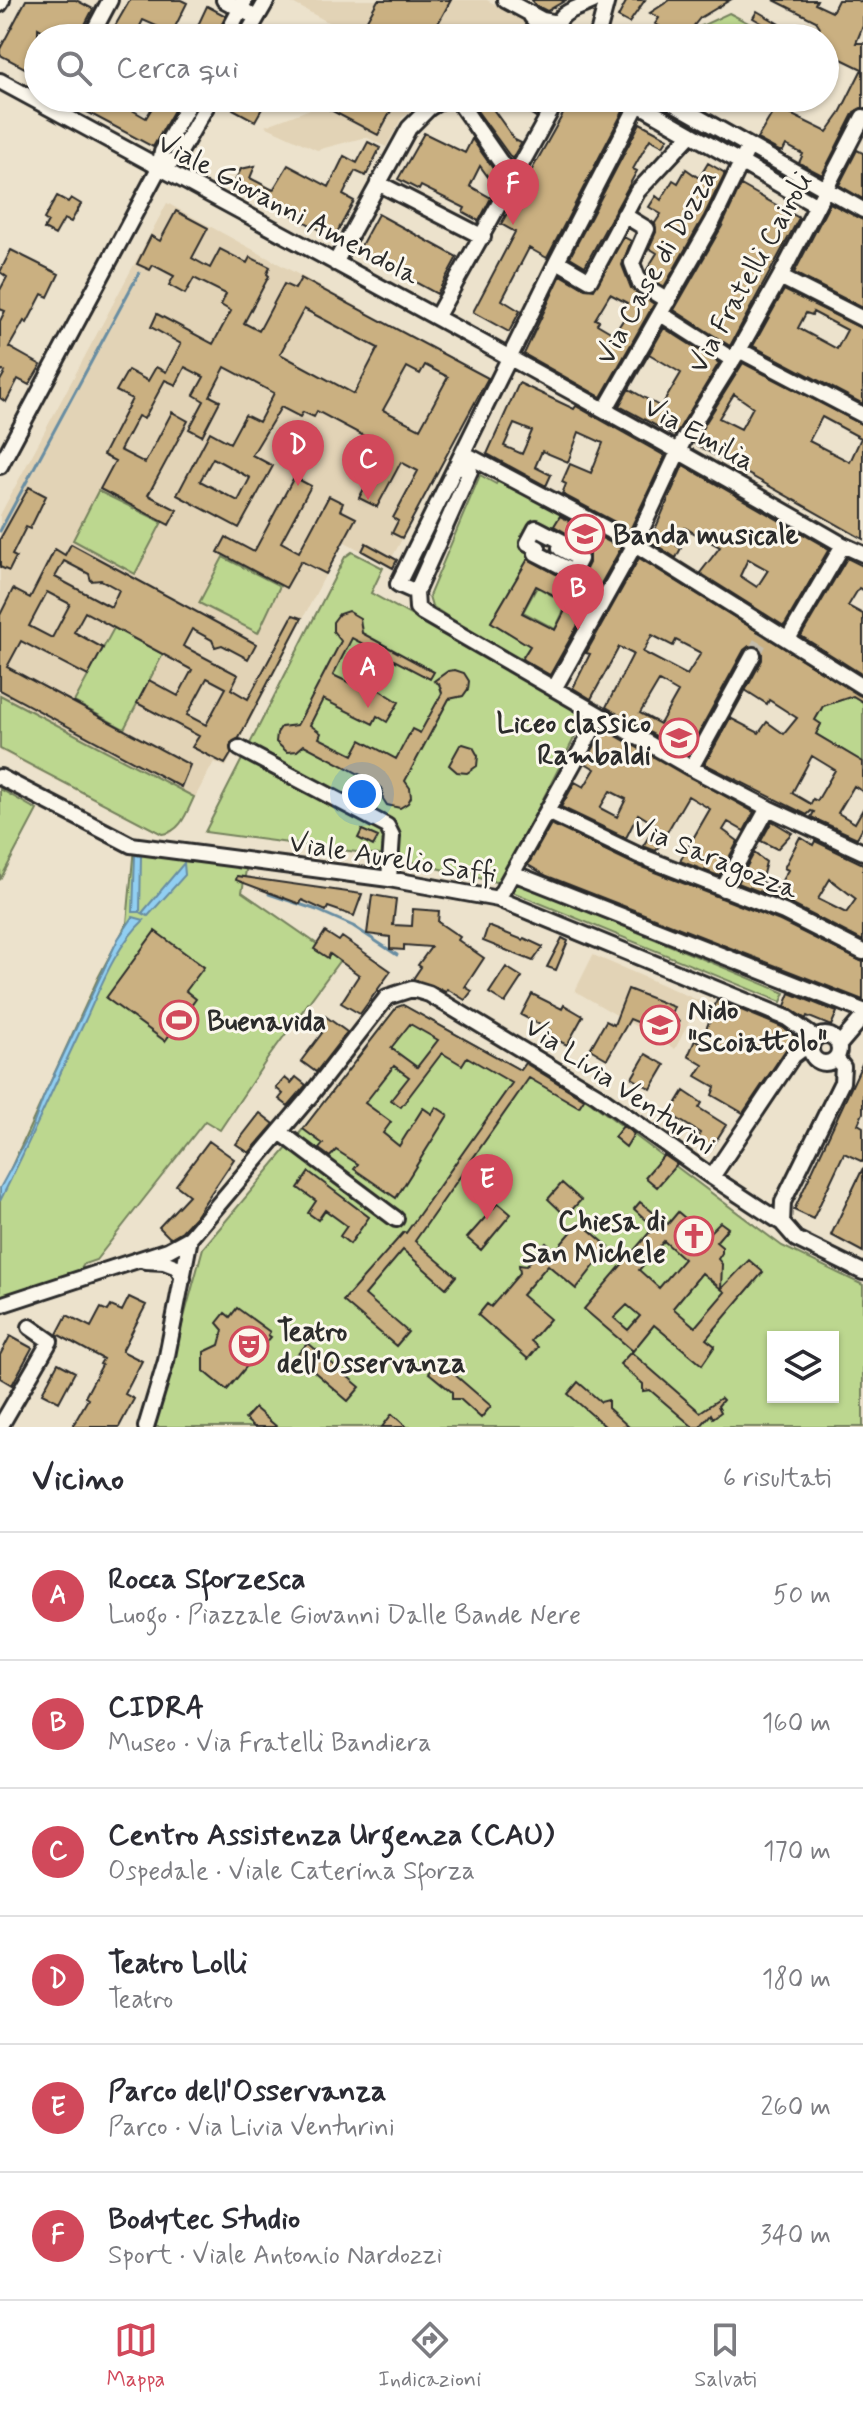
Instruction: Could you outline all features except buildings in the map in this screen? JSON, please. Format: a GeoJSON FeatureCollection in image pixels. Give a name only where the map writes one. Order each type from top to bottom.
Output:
{"type":"FeatureCollection","features":[{"type":"Feature","properties":{"kind":"street"},"geometry":{"type":"LineString","coordinates":[[97,24],[110,0]]}},
{"type":"Feature","properties":{"kind":"street"},"geometry":{"type":"LineString","coordinates":[[224,0],[243,5],[256,18]]}},
{"type":"Feature","properties":{"kind":"street"},"geometry":{"type":"LineString","coordinates":[[253,24],[267,0]]}},
{"type":"Feature","properties":{"kind":"street"},"geometry":{"type":"LineString","coordinates":[[505,0],[544,24]]}},
{"type":"Feature","properties":{"kind":"street"},"geometry":{"type":"LineString","coordinates":[[600,24],[607,0]]}},
{"type":"Feature","properties":{"kind":"street"},"geometry":{"type":"LineString","coordinates":[[561,24],[564,13],[589,4],[596,24]]}},
{"type":"Feature","properties":{"kind":"street"},"geometry":{"type":"LineString","coordinates":[[233,24],[243,5]]}},
{"type":"Feature","properties":{"kind":"street"},"geometry":{"type":"LineString","coordinates":[[528,13],[537,24]]}},
{"type":"Feature","properties":{"kind":"street","name":"Viale Giovanni Amendola"},"geometry":{"type":"LineString","coordinates":[[0,81],[24,91]]}},
{"type":"Feature","properties":{"kind":"street","name":"Viale Giovanni Amendola"},"geometry":{"type":"LineString","coordinates":[[69,112],[159,168],[437,316],[510,360]]}},
{"type":"Feature","properties":{"kind":"street"},"geometry":{"type":"LineString","coordinates":[[0,466],[159,168],[162,152],[184,112]]}},
{"type":"Feature","properties":{"kind":"street"},"geometry":{"type":"LineString","coordinates":[[159,168],[176,159],[203,112]]}},
{"type":"Feature","properties":{"kind":"street"},"geometry":{"type":"LineString","coordinates":[[335,263],[409,128],[425,112]]}},
{"type":"Feature","properties":{"kind":"street"},"geometry":{"type":"LineString","coordinates":[[466,112],[513,180]]}},
{"type":"Feature","properties":{"kind":"street"},"geometry":{"type":"LineString","coordinates":[[437,316],[550,112]]}},
{"type":"Feature","properties":{"kind":"street"},"geometry":{"type":"LineString","coordinates":[[460,458],[634,112]]}},
{"type":"Feature","properties":{"kind":"street"},"geometry":{"type":"LineString","coordinates":[[652,112],[817,206]]}},
{"type":"Feature","properties":{"kind":"street"},"geometry":{"type":"LineString","coordinates":[[689,112],[863,210]]}},
{"type":"Feature","properties":{"kind":"street","name":"Via Fratelli Cairoli"},"geometry":{"type":"LineString","coordinates":[[554,689],[635,544],[678,450],[780,277],[863,117]]}},
{"type":"Feature","properties":{"kind":"street"},"geometry":{"type":"LineString","coordinates":[[557,261],[590,280],[637,192],[691,134]]}},
{"type":"Feature","properties":{"kind":"street","name":"Via Case di Dozza"},"geometry":{"type":"LineString","coordinates":[[605,410],[713,221],[749,146]]}},
{"type":"Feature","properties":{"kind":"street"},"geometry":{"type":"LineString","coordinates":[[378,183],[483,237]]}},
{"type":"Feature","properties":{"kind":"street"},"geometry":{"type":"LineString","coordinates":[[624,215],[647,229],[632,263],[640,284],[664,308],[736,355],[863,415]]}},
{"type":"Feature","properties":{"kind":"street"},"geometry":{"type":"LineString","coordinates":[[780,277],[863,319]]}},
{"type":"Feature","properties":{"kind":"street","name":"Via Emilia"},"geometry":{"type":"LineString","coordinates":[[510,360],[863,554]]}},
{"type":"Feature","properties":{"kind":"street"},"geometry":{"type":"LineString","coordinates":[[460,458],[635,544],[863,687]]}},
{"type":"Feature","properties":{"kind":"street"},"geometry":{"type":"LineString","coordinates":[[460,458],[470,471],[416,592],[417,608],[691,768],[768,808],[861,846]]}},
{"type":"Feature","properties":{"kind":"street"},"geometry":{"type":"LineString","coordinates":[[788,639],[843,545]]}},
{"type":"Feature","properties":{"kind":"street"},"geometry":{"type":"LineString","coordinates":[[691,768],[753,655]]}},
{"type":"Feature","properties":{"kind":"street"},"geometry":{"type":"LineString","coordinates":[[498,899],[600,716]]}},
{"type":"Feature","properties":{"kind":"street"},"geometry":{"type":"LineString","coordinates":[[239,748],[387,826],[392,836],[389,879]]}},
{"type":"Feature","properties":{"kind":"street","name":"Viale Aurelio Saffi"},"geometry":{"type":"LineString","coordinates":[[0,777],[131,845],[389,879],[498,899],[787,1018],[813,1043]]}},
{"type":"Feature","properties":{"kind":"street"},"geometry":{"type":"LineString","coordinates":[[723,889],[768,808]]}},
{"type":"Feature","properties":{"kind":"street","name":"Via Saragozza"},"geometry":{"type":"LineString","coordinates":[[548,812],[638,855],[784,912],[863,952]]}},
{"type":"Feature","properties":{"kind":"street","name":"Viale Aurelio Saffi"},"geometry":{"type":"LineString","coordinates":[[513,873],[863,1011]]}},
{"type":"Feature","properties":{"kind":"street","name":"Via Livia Venturini"},"geometry":{"type":"LineString","coordinates":[[0,1305],[168,1250],[190,1238],[280,1132],[387,997],[412,989],[430,993],[597,1095],[782,1223],[796,1239],[863,1272]]}},
{"type":"Feature","properties":{"kind":"street"},"geometry":{"type":"LineString","coordinates":[[813,1043],[813,1056],[818,1062],[827,1063],[863,1017]]}},
{"type":"Feature","properties":{"kind":"street"},"geometry":{"type":"LineString","coordinates":[[712,1177],[793,1056],[825,1034],[833,1036],[843,1067],[842,1082],[783,1202],[782,1223]]}},
{"type":"Feature","properties":{"kind":"street"},"geometry":{"type":"LineString","coordinates":[[280,1132],[396,1219]]}},
{"type":"Feature","properties":{"kind":"street"},"geometry":{"type":"LineString","coordinates":[[146,1427],[166,1361],[190,1238]]}},
{"type":"Feature","properties":{"kind":"street","name":"Via Livia Venturini"},"geometry":{"type":"LineString","coordinates":[[137,1260],[164,1262],[177,1267],[183,1278]]}},
{"type":"Feature","properties":{"kind":"street"},"geometry":{"type":"LineString","coordinates":[[0,1427],[50,1341],[30,1327]]}},
{"type":"Feature","properties":{"kind":"shaded area"},"geometry":{"type":"Polygon","coordinates":[[[287,0],[487,0],[533,24],[332,24],[287,0]]]}},
{"type":"Feature","properties":{"kind":"shaded area"},"geometry":{"type":"Polygon","coordinates":[[[302,112],[411,112],[402,118],[386,147],[366,137],[317,150],[265,126],[302,112]]]}},
{"type":"Feature","properties":{"kind":"shaded area"},"geometry":{"type":"Polygon","coordinates":[[[167,203],[489,378],[388,565],[343,541],[226,767],[214,762],[179,827],[170,834],[162,835],[0,751],[0,515],[167,203]]]}},
{"type":"Feature","properties":{"kind":"shaded area","name":"Nido \"Scoiattolo\""},"geometry":{"type":"Polygon","coordinates":[[[593,955],[700,1001],[675,1049],[575,991],[593,955]]]}},
{"type":"Feature","properties":{"kind":"green space"},"geometry":{"type":"Polygon","coordinates":[[[729,13],[750,24],[706,24],[729,13]]]}},
{"type":"Feature","properties":{"kind":"green space"},"geometry":{"type":"Polygon","coordinates":[[[752,150],[816,187],[809,199],[745,162],[752,150]]]}},
{"type":"Feature","properties":{"kind":"green space"},"geometry":{"type":"Polygon","coordinates":[[[480,475],[496,484],[501,475],[564,509],[550,534],[532,552],[491,622],[530,646],[518,664],[432,606],[429,596],[480,475]]]}},
{"type":"Feature","properties":{"kind":"green space"},"geometry":{"type":"Polygon","coordinates":[[[98,491],[162,522],[135,574],[73,540],[98,491]]]}},
{"type":"Feature","properties":{"kind":"green space"},"geometry":{"type":"Polygon","coordinates":[[[352,552],[383,568],[371,593],[587,713],[500,883],[387,856],[205,832],[345,557],[352,552]]]}},
{"type":"Feature","properties":{"kind":"green space"},"geometry":{"type":"Polygon","coordinates":[[[223,557],[280,586],[258,633],[199,603],[223,557]]]}},
{"type":"Feature","properties":{"kind":"green space"},"geometry":{"type":"Polygon","coordinates":[[[537,587],[567,604],[555,629],[523,612],[537,587]]]}},
{"type":"Feature","properties":{"kind":"green space"},"geometry":{"type":"Polygon","coordinates":[[[114,628],[163,654],[124,729],[74,702],[114,628]]]}},
{"type":"Feature","properties":{"kind":"green space"},"geometry":{"type":"Polygon","coordinates":[[[0,695],[194,797],[182,820],[174,829],[162,834],[0,749],[0,695]]]}},
{"type":"Feature","properties":{"kind":"green space"},"geometry":{"type":"Polygon","coordinates":[[[853,696],[863,702],[863,762],[816,734],[821,724],[815,720],[823,706],[853,696]]]}},
{"type":"Feature","properties":{"kind":"green space"},"geometry":{"type":"Polygon","coordinates":[[[0,789],[37,810],[0,880],[0,789]]]}},
{"type":"Feature","properties":{"kind":"green space"},"geometry":{"type":"Polygon","coordinates":[[[134,847],[186,860],[247,865],[242,892],[340,960],[220,1130],[205,1121],[96,1260],[84,1264],[68,1290],[0,1307],[0,1192],[98,978],[127,923],[134,847]]]}},
{"type":"Feature","properties":{"kind":"green space"},"geometry":{"type":"Polygon","coordinates":[[[514,881],[785,993],[781,1002],[510,891],[514,881]]]}},
{"type":"Feature","properties":{"kind":"green space"},"geometry":{"type":"Polygon","coordinates":[[[403,1005],[520,1070],[526,1062],[585,1098],[782,1246],[863,1285],[863,1427],[154,1427],[203,1248],[303,1129],[397,1007],[403,1005]]]}},
{"type":"Feature","properties":{"kind":"water"},"geometry":{"type":"Polygon","coordinates":[[[135,855],[141,856],[140,912],[133,912],[135,855]]]}},
{"type":"Feature","properties":{"kind":"water"},"geometry":{"type":"Polygon","coordinates":[[[184,863],[185,875],[148,916],[142,913],[184,863]]]}},
{"type":"Feature","properties":{"kind":"water"},"geometry":{"type":"Polygon","coordinates":[[[133,917],[144,920],[125,942],[110,968],[0,1201],[0,1188],[30,1133],[44,1096],[118,939],[133,917]]]}},
{"type":"Feature","properties":{"kind":"waterway"},"geometry":{"type":"LineString","coordinates":[[0,531],[139,273]]}},
{"type":"Feature","properties":{"kind":"waterway"},"geometry":{"type":"LineString","coordinates":[[269,894],[353,926],[397,955]]}},
{"type":"Feature","properties":{"kind":"tunnel"},"geometry":{"type":"LineString","coordinates":[[753,655],[767,630]]}},
{"type":"Feature","properties":{"kind":"place","name":"Bodytec Studio"},"geometry":{"type":"Point","coordinates":[513,225]}},
{"type":"Feature","properties":{"kind":"place","name":"Teatro Lolli"},"geometry":{"type":"Point","coordinates":[298,486]}},
{"type":"Feature","properties":{"kind":"place","name":"Centro Assistenza Urgenza (CAU)"},"geometry":{"type":"Point","coordinates":[368,500]}},
{"type":"Feature","properties":{"kind":"place","name":"Banda musicale"},"geometry":{"type":"Point","coordinates":[585,534]}},
{"type":"Feature","properties":{"kind":"place","name":"CIDRA"},"geometry":{"type":"Point","coordinates":[578,630]}},
{"type":"Feature","properties":{"kind":"place","name":"Rocca Sforzesca"},"geometry":{"type":"Point","coordinates":[368,708]}},
{"type":"Feature","properties":{"kind":"place","name":"Liceo classico Rambaldi"},"geometry":{"type":"Point","coordinates":[679,738]}},
{"type":"Feature","properties":{"kind":"place","name":"Buenavida"},"geometry":{"type":"Point","coordinates":[179,1020]}},
{"type":"Feature","properties":{"kind":"place","name":"Nido \"Scoiattolo\""},"geometry":{"type":"Point","coordinates":[660,1025]}},
{"type":"Feature","properties":{"kind":"place","name":"Parco dell'Osservanza"},"geometry":{"type":"Point","coordinates":[487,1220]}},
{"type":"Feature","properties":{"kind":"place","name":"Chiesa di San Michele"},"geometry":{"type":"Point","coordinates":[694,1236]}},
{"type":"Feature","properties":{"kind":"place","name":"Teatro dell'Osservanza"},"geometry":{"type":"Point","coordinates":[249,1346]}}]}
